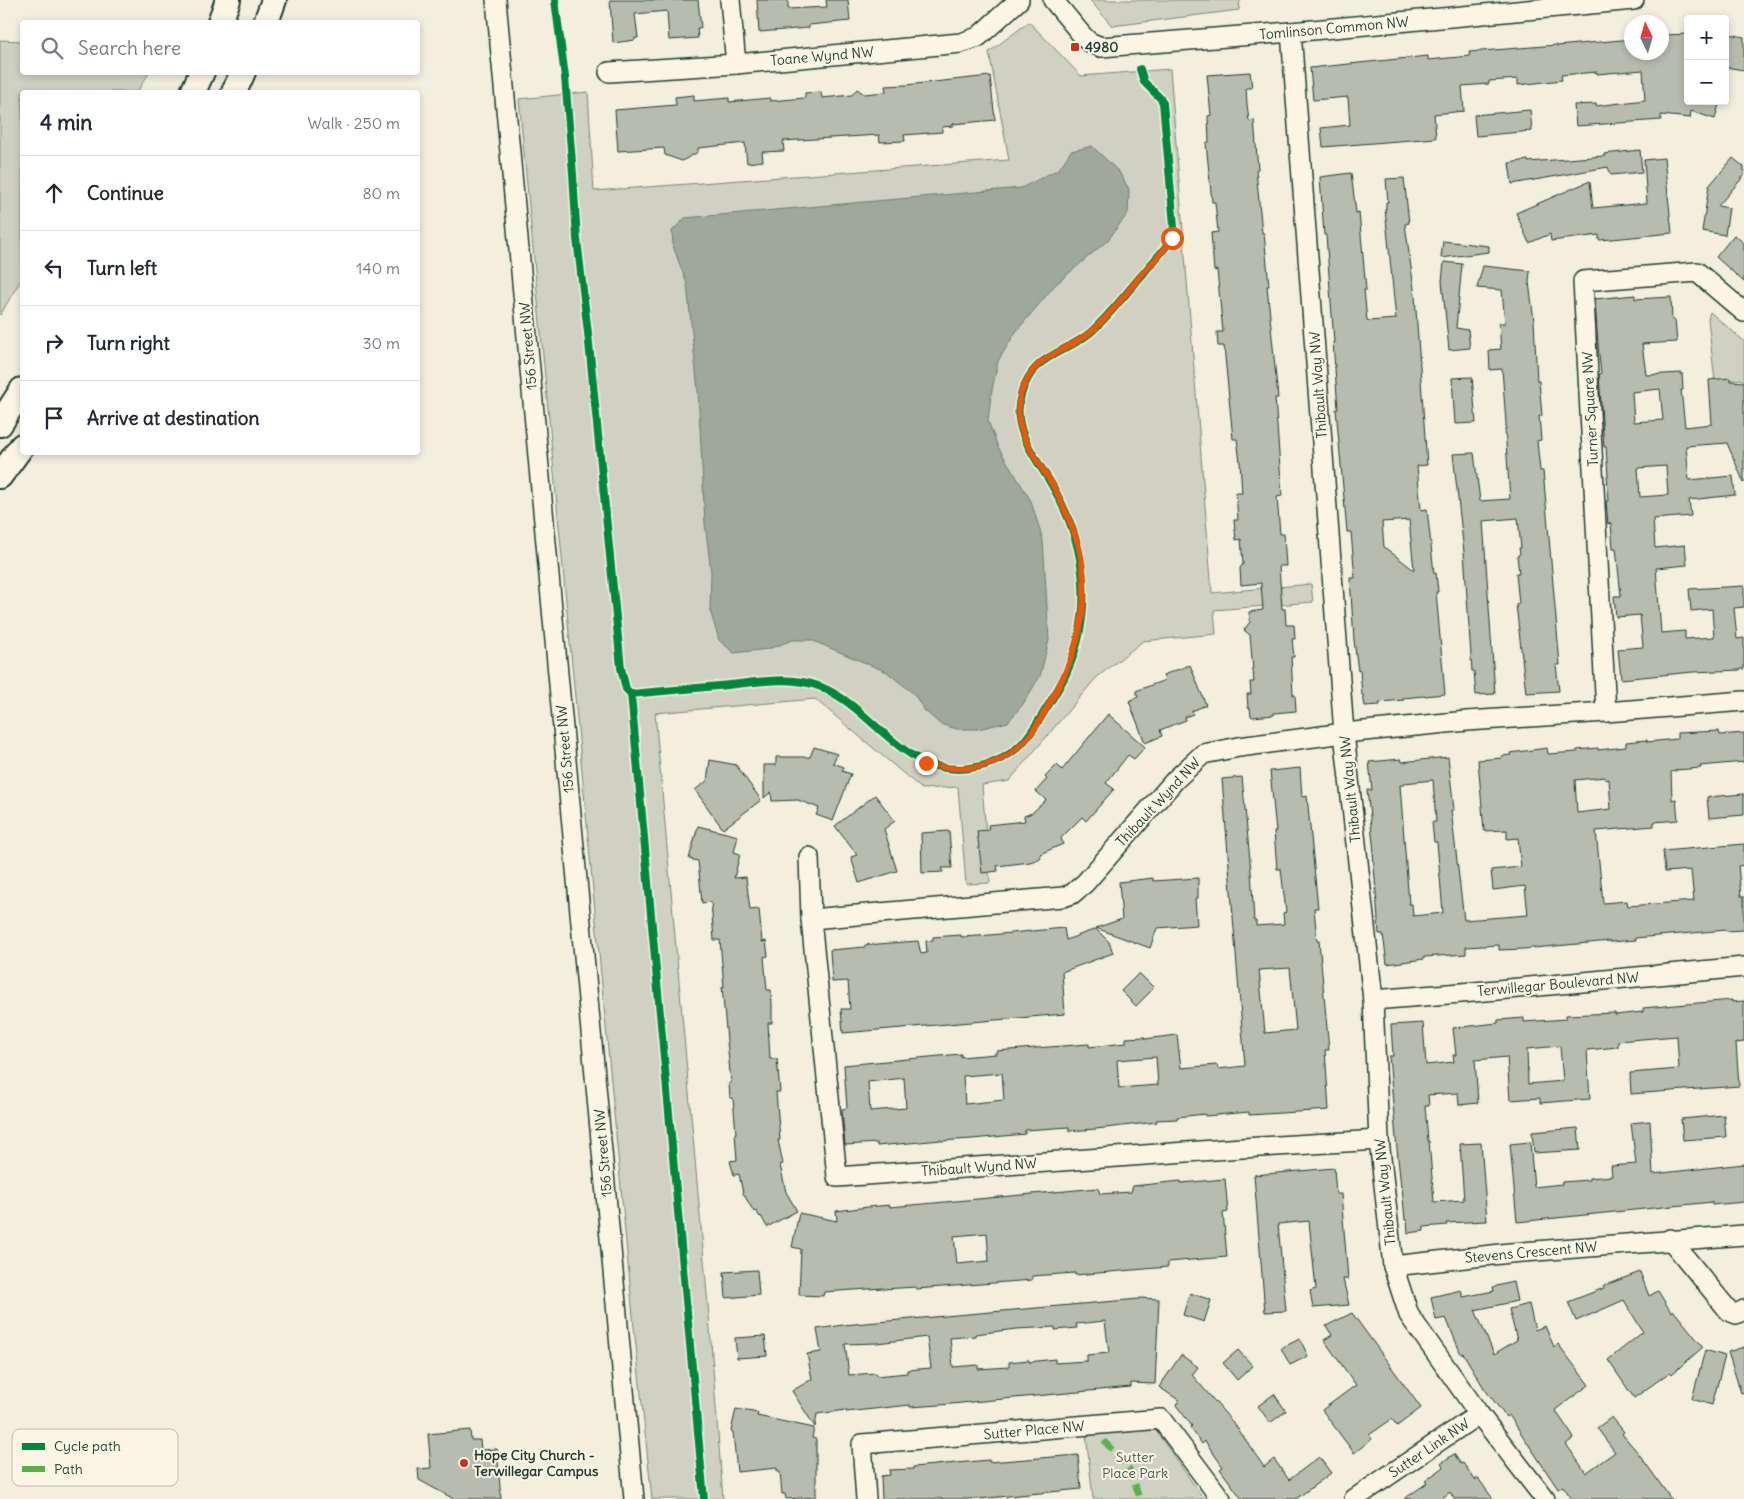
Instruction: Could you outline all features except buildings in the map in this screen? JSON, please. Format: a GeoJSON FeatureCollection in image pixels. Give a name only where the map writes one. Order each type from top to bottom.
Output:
{"type":"FeatureCollection","features":[{"type":"Feature","properties":{"kind":"main road"},"geometry":{"type":"LineString","coordinates":[[221,20],[228,0]]}},
{"type":"Feature","properties":{"kind":"main road"},"geometry":{"type":"LineString","coordinates":[[267,20],[274,0]]}},
{"type":"Feature","properties":{"kind":"main road"},"geometry":{"type":"LineString","coordinates":[[194,90],[201,75]]}},
{"type":"Feature","properties":{"kind":"main road"},"geometry":{"type":"LineString","coordinates":[[235,90],[242,75]]}},
{"type":"Feature","properties":{"kind":"main road"},"geometry":{"type":"LineString","coordinates":[[0,424],[20,393]]}},
{"type":"Feature","properties":{"kind":"main road"},"geometry":{"type":"LineString","coordinates":[[0,476],[20,449]]}},
{"type":"Feature","properties":{"kind":"street","name":"156 Street NW"},"geometry":{"type":"LineString","coordinates":[[496,0],[634,1499]]}},
{"type":"Feature","properties":{"kind":"street"},"geometry":{"type":"LineString","coordinates":[[730,0],[736,64]]}},
{"type":"Feature","properties":{"kind":"street","name":"Toane Wynd NW"},"geometry":{"type":"LineString","coordinates":[[609,72],[736,64],[961,43],[978,37],[1019,0]]}},
{"type":"Feature","properties":{"kind":"street","name":"Tomlinson Common NW"},"geometry":{"type":"LineString","coordinates":[[1053,0],[1082,35],[1090,42],[1102,47],[1291,32],[1634,0]]}},
{"type":"Feature","properties":{"kind":"street","name":"Thibault Way NW"},"geometry":{"type":"LineString","coordinates":[[1291,32],[1344,733],[1372,1000],[1379,1140],[1393,1266],[1409,1315],[1479,1414],[1545,1499]]}},
{"type":"Feature","properties":{"kind":"street","name":"Turner Square NW"},"geometry":{"type":"LineString","coordinates":[[1606,712],[1583,281],[1697,272],[1744,312]]}},
{"type":"Feature","properties":{"kind":"street"},"geometry":{"type":"LineString","coordinates":[[1344,733],[1466,721],[1744,701]]}},
{"type":"Feature","properties":{"kind":"street","name":"Thibault Wynd NW"},"geometry":{"type":"LineString","coordinates":[[810,919],[1063,897],[1072,894],[1085,883],[1175,780],[1203,754],[1239,746],[1344,733]]}},
{"type":"Feature","properties":{"kind":"street","name":"Thibault Wynd NW"},"geometry":{"type":"LineString","coordinates":[[809,856],[810,919],[836,1177],[1379,1140]]}},
{"type":"Feature","properties":{"kind":"street","name":"Terwillegar Boulevard NW"},"geometry":{"type":"LineString","coordinates":[[1372,1000],[1744,967]]}},
{"type":"Feature","properties":{"kind":"street","name":"Stevens Crescent NW"},"geometry":{"type":"LineString","coordinates":[[1393,1266],[1510,1253],[1670,1239],[1744,1235]]}},
{"type":"Feature","properties":{"kind":"street"},"geometry":{"type":"LineString","coordinates":[[1670,1239],[1729,1311],[1736,1314],[1744,1310]]}},
{"type":"Feature","properties":{"kind":"street","name":"Sutter Link NW"},"geometry":{"type":"LineString","coordinates":[[1354,1499],[1479,1414]]}},
{"type":"Feature","properties":{"kind":"street","name":"Sutter Place NW"},"geometry":{"type":"LineString","coordinates":[[866,1499],[862,1444],[1160,1419],[1221,1499]]}},
{"type":"Feature","properties":{"kind":"green space"},"geometry":{"type":"Polygon","coordinates":[[[1090,0],[1240,0],[1239,10],[1112,26],[1090,0]]]}},
{"type":"Feature","properties":{"kind":"green space"},"geometry":{"type":"Polygon","coordinates":[[[1029,22],[1081,76],[1170,69],[1212,593],[1311,584],[1313,602],[1214,610],[1216,634],[1143,641],[1096,678],[1009,781],[982,785],[990,883],[966,884],[958,787],[922,789],[815,699],[655,713],[709,1316],[723,1499],[652,1499],[634,1327],[519,99],[588,92],[594,191],[1009,160],[989,52],[1029,22]]]}},
{"type":"Feature","properties":{"kind":"green space"},"geometry":{"type":"Polygon","coordinates":[[[0,40],[20,41],[20,75],[148,75],[138,90],[20,90],[20,281],[0,315],[0,40]]]}},
{"type":"Feature","properties":{"kind":"green space"},"geometry":{"type":"Polygon","coordinates":[[[1710,312],[1744,341],[1744,382],[1741,379],[1715,382],[1708,319],[1710,312]]]}},
{"type":"Feature","properties":{"kind":"green space","name":"Sutter Place Park"},"geometry":{"type":"Polygon","coordinates":[[[1154,1428],[1204,1499],[1093,1499],[1086,1434],[1154,1428]]]}},
{"type":"Feature","properties":{"kind":"shaded area"},"geometry":{"type":"Polygon","coordinates":[[[1092,146],[1119,172],[1129,189],[1128,213],[1108,240],[1055,285],[1015,333],[998,361],[991,395],[988,421],[998,447],[1031,501],[1043,540],[1049,640],[1040,676],[1023,704],[1008,722],[978,729],[957,729],[940,724],[924,710],[914,694],[887,672],[811,640],[793,640],[768,649],[734,653],[719,640],[710,610],[711,572],[705,523],[698,391],[687,284],[673,246],[672,231],[685,218],[1021,188],[1059,169],[1071,151],[1092,146]]]}},
{"type":"Feature","properties":{"kind":"marked path"},"geometry":{"type":"LineString","coordinates":[[1104,1441],[1129,1468],[1140,1499]]}},
{"type":"Feature","properties":{"kind":"cycle path"},"geometry":{"type":"LineString","coordinates":[[555,0],[565,77],[577,239],[621,668],[626,689],[631,694],[704,1499]]}},
{"type":"Feature","properties":{"kind":"cycle path"},"geometry":{"type":"LineString","coordinates":[[631,694],[775,680],[810,683],[839,696],[903,749],[938,767],[959,769],[985,765],[1005,757],[1026,738],[1062,682],[1076,649],[1081,626],[1083,579],[1079,556],[1065,510],[1022,433],[1019,421],[1021,395],[1026,381],[1033,371],[1050,356],[1081,340],[1091,332],[1162,252],[1172,238],[1174,226],[1163,103],[1144,82],[1140,69]]}},
{"type":"Feature","properties":{"kind":"place","name":"4980"},"geometry":{"type":"Point","coordinates":[1075,47]}},
{"type":"Feature","properties":{"kind":"place","name":"Hope City Church - Terwillegar Campus"},"geometry":{"type":"Point","coordinates":[464,1463]}},
{"type":"Feature","properties":{"kind":"route"},"geometry":{"type":"LineString","coordinates":[[926,763],[940,768],[969,769],[1009,755],[1033,732],[1067,672],[1082,623],[1084,604],[1083,571],[1075,534],[1068,517],[1055,490],[1024,440],[1018,408],[1021,393],[1033,370],[1041,361],[1086,336],[1094,329],[1122,299],[1172,238]]}}]}
